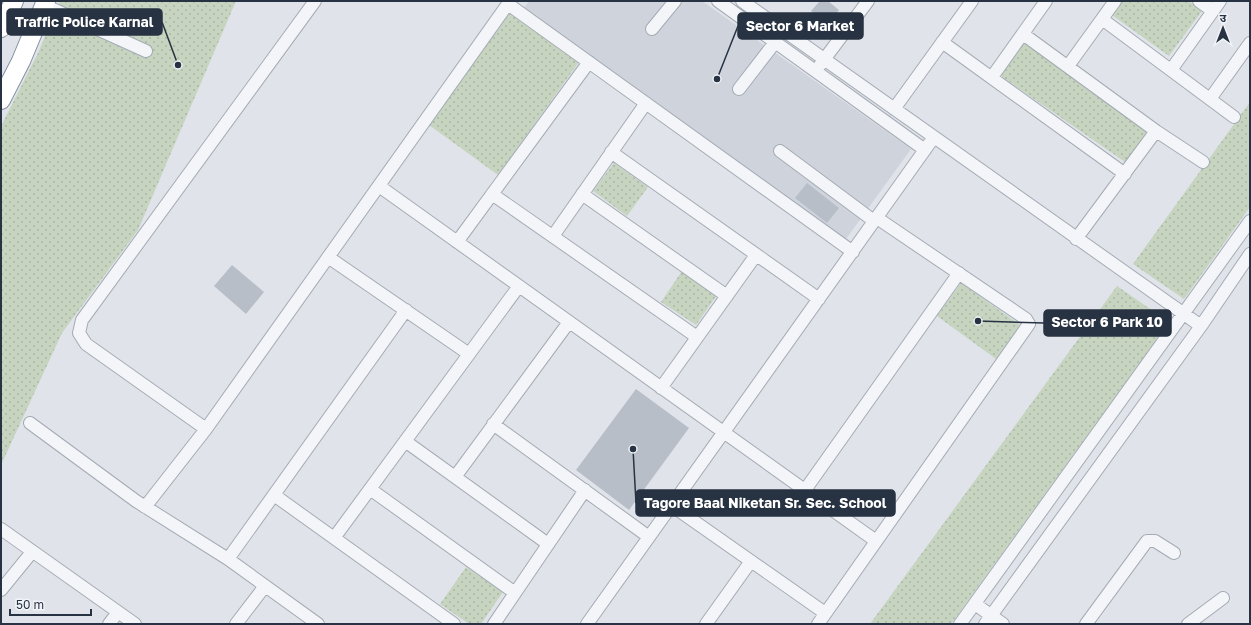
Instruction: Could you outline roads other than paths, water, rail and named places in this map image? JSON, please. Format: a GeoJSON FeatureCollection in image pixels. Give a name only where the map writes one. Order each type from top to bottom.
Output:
{"type":"FeatureCollection","features":[{"type":"Feature","properties":{"kind":"highway"},"geometry":{"type":"LineString","coordinates":[[1,28],[14,1]]}},
{"type":"Feature","properties":{"kind":"highway"},"geometry":{"type":"LineString","coordinates":[[1,100],[21,62],[45,3]]}},
{"type":"Feature","properties":{"kind":"street"},"geometry":{"type":"LineString","coordinates":[[206,429],[86,344],[78,333],[82,320],[316,1]]}},
{"type":"Feature","properties":{"kind":"street"},"geometry":{"type":"LineString","coordinates":[[652,29],[675,1]]}},
{"type":"Feature","properties":{"kind":"street"},"geometry":{"type":"LineString","coordinates":[[718,1],[776,41],[925,150]]}},
{"type":"Feature","properties":{"kind":"street"},"geometry":{"type":"LineString","coordinates":[[742,1],[1076,239],[1201,326]]}},
{"type":"Feature","properties":{"kind":"street"},"geometry":{"type":"LineString","coordinates":[[816,71],[868,1]]}},
{"type":"Feature","properties":{"kind":"street"},"geometry":{"type":"LineString","coordinates":[[894,109],[972,1]]}},
{"type":"Feature","properties":{"kind":"street"},"geometry":{"type":"LineString","coordinates":[[992,77],[1046,1]]}},
{"type":"Feature","properties":{"kind":"street"},"geometry":{"type":"LineString","coordinates":[[1068,66],[1115,1]]}},
{"type":"Feature","properties":{"kind":"street"},"geometry":{"type":"LineString","coordinates":[[1171,70],[1217,6],[1199,1]]}},
{"type":"Feature","properties":{"kind":"street"},"geometry":{"type":"LineString","coordinates":[[145,507],[206,429],[509,2],[589,62],[853,252]]}},
{"type":"Feature","properties":{"kind":"street"},"geometry":{"type":"LineString","coordinates":[[45,3],[146,51]]}},
{"type":"Feature","properties":{"kind":"street"},"geometry":{"type":"LineString","coordinates":[[1102,19],[1234,118]]}},
{"type":"Feature","properties":{"kind":"street"},"geometry":{"type":"LineString","coordinates":[[1023,34],[1156,131],[1203,162]]}},
{"type":"Feature","properties":{"kind":"street"},"geometry":{"type":"LineString","coordinates":[[739,89],[776,41]]}},
{"type":"Feature","properties":{"kind":"street"},"geometry":{"type":"LineString","coordinates":[[942,42],[1125,174]]}},
{"type":"Feature","properties":{"kind":"street"},"geometry":{"type":"LineString","coordinates":[[1210,99],[1250,43]]}},
{"type":"Feature","properties":{"kind":"street"},"geometry":{"type":"LineString","coordinates":[[457,242],[589,62]]}},
{"type":"Feature","properties":{"kind":"street"},"geometry":{"type":"LineString","coordinates":[[553,236],[646,103]]}},
{"type":"Feature","properties":{"kind":"street"},"geometry":{"type":"LineString","coordinates":[[1076,239],[1156,131]]}},
{"type":"Feature","properties":{"kind":"street"},"geometry":{"type":"LineString","coordinates":[[587,624],[934,137]]}},
{"type":"Feature","properties":{"kind":"street"},"geometry":{"type":"LineString","coordinates":[[780,151],[876,220],[959,273],[1026,319],[1029,324],[818,624]]}},
{"type":"Feature","properties":{"kind":"street"},"geometry":{"type":"LineString","coordinates":[[611,152],[819,299]]}},
{"type":"Feature","properties":{"kind":"street"},"geometry":{"type":"LineString","coordinates":[[379,186],[876,540]]}},
{"type":"Feature","properties":{"kind":"street"},"geometry":{"type":"LineString","coordinates":[[492,194],[697,337]]}},
{"type":"Feature","properties":{"kind":"street"},"geometry":{"type":"LineString","coordinates":[[582,194],[727,296]]}},
{"type":"Feature","properties":{"kind":"street"},"geometry":{"type":"LineString","coordinates":[[960,624],[1250,221]]}},
{"type":"Feature","properties":{"kind":"street"},"geometry":{"type":"LineString","coordinates":[[988,620],[1201,326],[1250,254]]}},
{"type":"Feature","properties":{"kind":"street"},"geometry":{"type":"LineString","coordinates":[[661,388],[756,255]]}},
{"type":"Feature","properties":{"kind":"street"},"geometry":{"type":"LineString","coordinates":[[328,257],[469,354]]}},
{"type":"Feature","properties":{"kind":"street"},"geometry":{"type":"LineString","coordinates":[[805,490],[959,273]]}},
{"type":"Feature","properties":{"kind":"street"},"geometry":{"type":"LineString","coordinates":[[334,538],[519,286]]}},
{"type":"Feature","properties":{"kind":"street"},"geometry":{"type":"LineString","coordinates":[[228,559],[406,310]]}},
{"type":"Feature","properties":{"kind":"street"},"geometry":{"type":"LineString","coordinates":[[455,477],[569,322]]}},
{"type":"Feature","properties":{"kind":"street"},"geometry":{"type":"LineString","coordinates":[[30,423],[145,507],[228,559],[318,624]]}},
{"type":"Feature","properties":{"kind":"street"},"geometry":{"type":"LineString","coordinates":[[493,424],[649,537]]}},
{"type":"Feature","properties":{"kind":"street"},"geometry":{"type":"LineString","coordinates":[[405,441],[548,544]]}},
{"type":"Feature","properties":{"kind":"street"},"geometry":{"type":"LineString","coordinates":[[370,489],[515,593]]}},
{"type":"Feature","properties":{"kind":"street"},"geometry":{"type":"LineString","coordinates":[[494,624],[585,490]]}},
{"type":"Feature","properties":{"kind":"street"},"geometry":{"type":"LineString","coordinates":[[274,495],[454,624]]}},
{"type":"Feature","properties":{"kind":"street"},"geometry":{"type":"LineString","coordinates":[[671,506],[825,613]]}},
{"type":"Feature","properties":{"kind":"street"},"geometry":{"type":"LineString","coordinates":[[1,529],[134,624]]}},
{"type":"Feature","properties":{"kind":"street"},"geometry":{"type":"LineString","coordinates":[[1086,624],[1147,540],[1154,541],[1174,553]]}},
{"type":"Feature","properties":{"kind":"street"},"geometry":{"type":"LineString","coordinates":[[1,590],[32,552]]}},
{"type":"Feature","properties":{"kind":"street"},"geometry":{"type":"LineString","coordinates":[[706,624],[751,561]]}},
{"type":"Feature","properties":{"kind":"street"},"geometry":{"type":"LineString","coordinates":[[236,624],[265,586]]}},
{"type":"Feature","properties":{"kind":"street"},"geometry":{"type":"LineString","coordinates":[[1188,624],[1223,598]]}},
{"type":"Feature","properties":{"kind":"street"},"geometry":{"type":"LineString","coordinates":[[975,604],[988,620],[1002,624]]}},
{"type":"Feature","properties":{"kind":"street"},"geometry":{"type":"LineString","coordinates":[[109,624],[118,612]]}},
{"type":"Feature","properties":{"kind":"place","name":"Traffic Police Karnal"},"geometry":{"type":"Point","coordinates":[178,65]}},
{"type":"Feature","properties":{"kind":"place","name":"Sector 6 Market"},"geometry":{"type":"Point","coordinates":[717,79]}},
{"type":"Feature","properties":{"kind":"place","name":"Sector 6 Park 10"},"geometry":{"type":"Point","coordinates":[978,321]}},
{"type":"Feature","properties":{"kind":"place","name":"Tagore Baal Niketan Sr. Sec. School"},"geometry":{"type":"Point","coordinates":[633,449]}}]}
